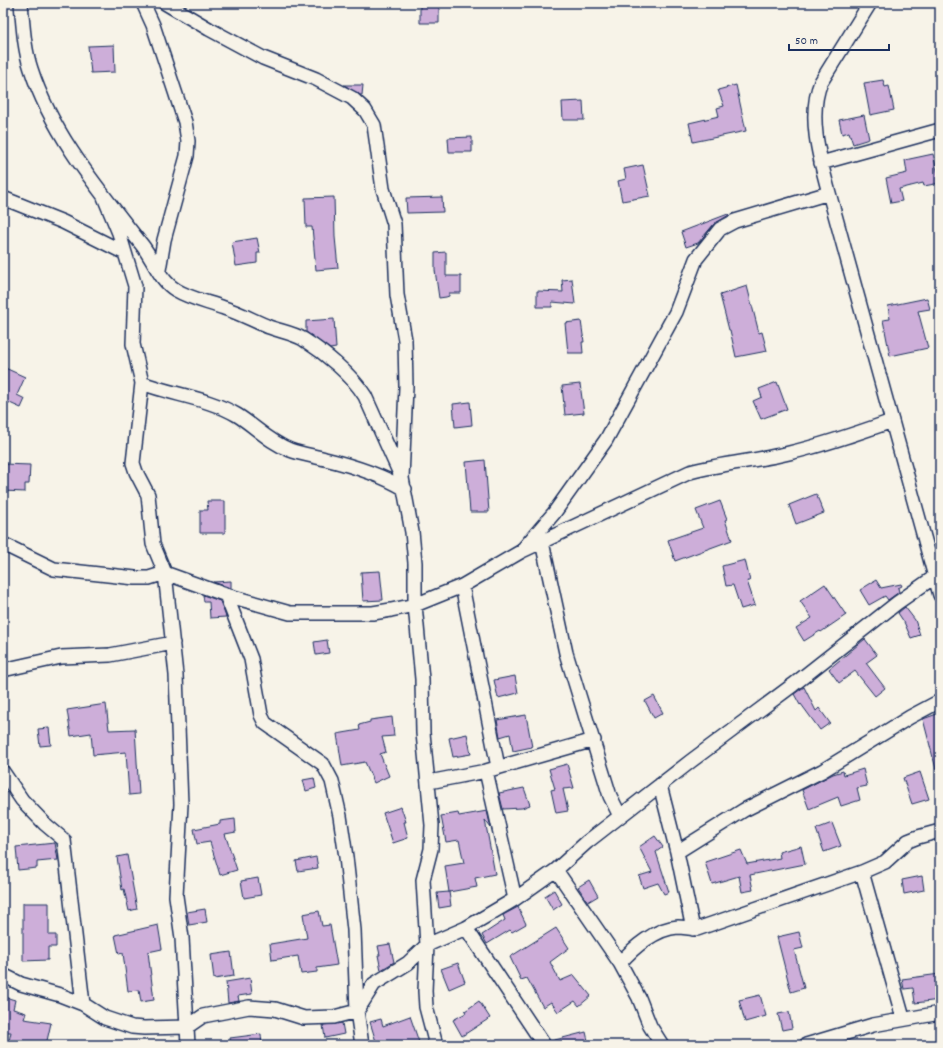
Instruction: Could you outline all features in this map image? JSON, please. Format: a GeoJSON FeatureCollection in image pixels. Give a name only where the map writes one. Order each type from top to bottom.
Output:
{"type":"FeatureCollection","features":[{"type":"Feature","properties":{"kind":"street"},"geometry":{"type":"LineString","coordinates":[[21,3],[26,50],[31,69],[47,109],[74,154],[104,197],[145,249],[166,282],[174,290],[187,296],[225,308],[296,336],[347,374],[358,385],[365,396],[404,484]]}},
{"type":"Feature","properties":{"kind":"street"},"geometry":{"type":"LineString","coordinates":[[143,3],[153,26],[185,122],[188,141],[187,156],[164,240],[159,270]]}},
{"type":"Feature","properties":{"kind":"street"},"geometry":{"type":"LineString","coordinates":[[165,3],[263,58],[316,79],[352,98],[365,110],[374,125],[383,189],[394,224],[397,295],[404,340],[406,387],[404,484],[412,532],[415,563],[415,605],[422,679],[422,733],[428,782],[431,849],[423,880],[427,945],[424,976],[426,1008],[436,1045]]}},
{"type":"Feature","properties":{"kind":"street"},"geometry":{"type":"LineString","coordinates":[[870,3],[820,82],[815,95],[814,110],[821,163],[892,421],[937,575],[940,595]]}},
{"type":"Feature","properties":{"kind":"street"},"geometry":{"type":"LineString","coordinates":[[821,163],[940,130]]}},
{"type":"Feature","properties":{"kind":"street"},"geometry":{"type":"LineString","coordinates":[[522,551],[554,513],[606,440],[676,312],[696,259],[709,241],[720,229],[735,221],[829,193]]}},
{"type":"Feature","properties":{"kind":"street"},"geometry":{"type":"LineString","coordinates":[[104,197],[125,253],[135,286],[133,344],[142,383],[133,463],[148,495],[153,544],[165,573],[173,643],[176,675],[182,804],[176,896],[182,938],[188,1045]]}},
{"type":"Feature","properties":{"kind":"street"},"geometry":{"type":"LineString","coordinates":[[3,198],[63,222],[125,253]]}},
{"type":"Feature","properties":{"kind":"street"},"geometry":{"type":"LineString","coordinates":[[142,383],[159,390],[213,404],[237,415],[272,442],[292,451],[354,466],[404,484]]}},
{"type":"Feature","properties":{"kind":"street"},"geometry":{"type":"LineString","coordinates":[[3,544],[54,569],[135,578],[149,578],[165,573],[226,595],[290,613],[374,613],[415,605],[462,586],[522,551],[690,472],[808,448],[892,421]]}},
{"type":"Feature","properties":{"kind":"street"},"geometry":{"type":"LineString","coordinates":[[542,542],[566,653],[610,796],[620,816]]}},
{"type":"Feature","properties":{"kind":"street"},"geometry":{"type":"LineString","coordinates":[[3,975],[21,984],[60,995],[83,1004],[105,1018],[132,1026],[155,1029],[187,1027],[203,1016],[249,1007],[275,1009],[304,1018],[334,1017],[357,1011],[374,984],[408,963],[427,945],[466,928],[514,899],[556,870],[620,816],[660,785],[793,685],[863,629],[937,575]]}},
{"type":"Feature","properties":{"kind":"street"},"geometry":{"type":"LineString","coordinates":[[462,586],[514,899]]}},
{"type":"Feature","properties":{"kind":"street"},"geometry":{"type":"LineString","coordinates":[[226,595],[251,659],[260,716],[265,723],[323,764],[332,781],[340,816],[354,930],[357,1011],[362,1045]]}},
{"type":"Feature","properties":{"kind":"street"},"geometry":{"type":"LineString","coordinates":[[3,670],[61,657],[110,654],[173,643]]}},
{"type":"Feature","properties":{"kind":"street"},"geometry":{"type":"LineString","coordinates":[[677,852],[744,810],[822,771],[910,717],[940,701]]}},
{"type":"Feature","properties":{"kind":"street"},"geometry":{"type":"LineString","coordinates":[[428,782],[492,769],[594,740]]}},
{"type":"Feature","properties":{"kind":"street"},"geometry":{"type":"LineString","coordinates":[[3,772],[22,800],[45,824],[64,840],[83,1004]]}},
{"type":"Feature","properties":{"kind":"street"},"geometry":{"type":"LineString","coordinates":[[660,785],[677,852],[693,929]]}},
{"type":"Feature","properties":{"kind":"street"},"geometry":{"type":"LineString","coordinates":[[620,963],[630,951],[659,933],[678,927],[693,929],[862,872],[885,862],[908,841],[940,831]]}},
{"type":"Feature","properties":{"kind":"street"},"geometry":{"type":"LineString","coordinates":[[556,870],[620,963],[639,998],[650,1026],[662,1045]]}},
{"type":"Feature","properties":{"kind":"street"},"geometry":{"type":"LineString","coordinates":[[862,872],[903,1018]]}},
{"type":"Feature","properties":{"kind":"street"},"geometry":{"type":"LineString","coordinates":[[466,928],[544,1045]]}},
{"type":"Feature","properties":{"kind":"street"},"geometry":{"type":"LineString","coordinates":[[806,1045],[850,1039],[873,1025],[903,1018],[940,1013]]}},
{"type":"Feature","properties":{"kind":"building"},"geometry":{"type":"Polygon","coordinates":[[[420,3],[439,3],[439,23],[420,23],[420,3]]]}},
{"type":"Feature","properties":{"kind":"building"},"geometry":{"type":"Polygon","coordinates":[[[114,45],[115,72],[91,73],[88,46],[114,45]]]}},
{"type":"Feature","properties":{"kind":"building"},"geometry":{"type":"Polygon","coordinates":[[[883,80],[885,87],[889,86],[894,110],[870,115],[864,83],[883,80]]]}},
{"type":"Feature","properties":{"kind":"building"},"geometry":{"type":"Polygon","coordinates":[[[344,85],[363,85],[362,95],[360,95],[344,85]]]}},
{"type":"Feature","properties":{"kind":"building"},"geometry":{"type":"Polygon","coordinates":[[[736,85],[746,131],[693,142],[689,123],[719,116],[717,108],[724,106],[718,90],[736,85]]]}},
{"type":"Feature","properties":{"kind":"building"},"geometry":{"type":"Polygon","coordinates":[[[583,101],[584,120],[563,120],[562,102],[583,101]]]}},
{"type":"Feature","properties":{"kind":"building"},"geometry":{"type":"Polygon","coordinates":[[[864,115],[869,139],[853,144],[849,132],[842,134],[839,120],[864,115]]]}},
{"type":"Feature","properties":{"kind":"building"},"geometry":{"type":"Polygon","coordinates":[[[472,137],[472,152],[449,152],[448,138],[472,137]]]}},
{"type":"Feature","properties":{"kind":"building"},"geometry":{"type":"Polygon","coordinates":[[[933,154],[940,183],[924,186],[923,183],[899,189],[902,201],[891,203],[886,178],[907,173],[905,160],[933,154]]]}},
{"type":"Feature","properties":{"kind":"building"},"geometry":{"type":"Polygon","coordinates":[[[643,165],[650,196],[622,201],[618,181],[626,179],[624,169],[643,165]]]}},
{"type":"Feature","properties":{"kind":"building"},"geometry":{"type":"Polygon","coordinates":[[[334,197],[335,237],[338,268],[316,270],[312,227],[306,227],[305,198],[334,197]]]}},
{"type":"Feature","properties":{"kind":"building"},"geometry":{"type":"Polygon","coordinates":[[[442,197],[443,212],[407,213],[406,198],[442,197]]]}},
{"type":"Feature","properties":{"kind":"building"},"geometry":{"type":"Polygon","coordinates":[[[728,214],[729,215],[714,224],[698,243],[686,247],[681,232],[728,214]]]}},
{"type":"Feature","properties":{"kind":"building"},"geometry":{"type":"Polygon","coordinates":[[[257,238],[260,253],[257,253],[257,263],[236,266],[232,242],[257,238]]]}},
{"type":"Feature","properties":{"kind":"building"},"geometry":{"type":"Polygon","coordinates":[[[446,252],[446,276],[461,276],[461,293],[449,293],[449,296],[439,298],[435,270],[435,253],[446,252]]]}},
{"type":"Feature","properties":{"kind":"building"},"geometry":{"type":"Polygon","coordinates":[[[572,279],[575,304],[552,302],[552,307],[537,307],[537,291],[563,292],[562,280],[572,279]]]}},
{"type":"Feature","properties":{"kind":"building"},"geometry":{"type":"Polygon","coordinates":[[[747,286],[759,333],[762,332],[767,351],[736,357],[720,295],[747,286]]]}},
{"type":"Feature","properties":{"kind":"building"},"geometry":{"type":"Polygon","coordinates":[[[927,298],[930,309],[918,311],[928,348],[890,356],[883,320],[890,319],[888,306],[927,298]]]}},
{"type":"Feature","properties":{"kind":"building"},"geometry":{"type":"Polygon","coordinates":[[[334,319],[336,348],[330,349],[306,332],[306,321],[334,319]]]}},
{"type":"Feature","properties":{"kind":"building"},"geometry":{"type":"Polygon","coordinates":[[[581,321],[584,342],[582,342],[583,353],[568,353],[565,323],[581,321]]]}},
{"type":"Feature","properties":{"kind":"building"},"geometry":{"type":"Polygon","coordinates":[[[3,367],[25,377],[17,395],[25,399],[21,408],[3,400],[3,367]]]}},
{"type":"Feature","properties":{"kind":"building"},"geometry":{"type":"Polygon","coordinates":[[[777,382],[787,409],[761,419],[753,401],[762,397],[759,389],[777,382]]]}},
{"type":"Feature","properties":{"kind":"building"},"geometry":{"type":"Polygon","coordinates":[[[580,384],[584,413],[565,415],[562,386],[580,384]]]}},
{"type":"Feature","properties":{"kind":"building"},"geometry":{"type":"Polygon","coordinates":[[[470,402],[472,425],[455,427],[453,404],[470,402]]]}},
{"type":"Feature","properties":{"kind":"building"},"geometry":{"type":"Polygon","coordinates":[[[485,460],[489,512],[470,512],[466,462],[485,460]]]}},
{"type":"Feature","properties":{"kind":"building"},"geometry":{"type":"Polygon","coordinates":[[[3,464],[30,465],[29,484],[25,484],[25,492],[3,491],[3,464]]]}},
{"type":"Feature","properties":{"kind":"building"},"geometry":{"type":"Polygon","coordinates":[[[816,494],[824,513],[796,524],[789,505],[816,494]]]}},
{"type":"Feature","properties":{"kind":"building"},"geometry":{"type":"Polygon","coordinates":[[[207,501],[225,501],[225,533],[200,533],[200,510],[208,510],[207,501]]]}},
{"type":"Feature","properties":{"kind":"building"},"geometry":{"type":"Polygon","coordinates":[[[720,501],[727,519],[725,520],[732,540],[675,561],[668,540],[703,528],[696,510],[720,501]]]}},
{"type":"Feature","properties":{"kind":"building"},"geometry":{"type":"Polygon","coordinates":[[[745,560],[750,581],[747,581],[755,605],[741,609],[733,585],[726,586],[722,566],[745,560]]]}},
{"type":"Feature","properties":{"kind":"building"},"geometry":{"type":"Polygon","coordinates":[[[380,571],[383,600],[363,601],[361,572],[380,571]]]}},
{"type":"Feature","properties":{"kind":"building"},"geometry":{"type":"Polygon","coordinates":[[[876,580],[881,588],[901,584],[902,586],[898,588],[899,592],[888,600],[885,596],[869,605],[860,590],[876,580]]]}},
{"type":"Feature","properties":{"kind":"building"},"geometry":{"type":"Polygon","coordinates":[[[231,581],[231,588],[213,582],[231,581]]]}},
{"type":"Feature","properties":{"kind":"building"},"geometry":{"type":"Polygon","coordinates":[[[825,584],[846,615],[821,632],[820,631],[804,641],[796,628],[812,618],[800,601],[825,584]]]}},
{"type":"Feature","properties":{"kind":"building"},"geometry":{"type":"Polygon","coordinates":[[[203,595],[220,601],[226,617],[210,618],[209,602],[204,602],[203,595]]]}},
{"type":"Feature","properties":{"kind":"building"},"geometry":{"type":"Polygon","coordinates":[[[905,607],[915,620],[920,635],[911,638],[898,613],[905,607]]]}},
{"type":"Feature","properties":{"kind":"building"},"geometry":{"type":"Polygon","coordinates":[[[865,639],[877,655],[866,663],[885,688],[875,696],[855,671],[839,683],[829,669],[865,639]]]}},
{"type":"Feature","properties":{"kind":"building"},"geometry":{"type":"Polygon","coordinates":[[[327,640],[329,653],[316,655],[314,642],[327,640]]]}},
{"type":"Feature","properties":{"kind":"building"},"geometry":{"type":"Polygon","coordinates":[[[515,676],[518,693],[498,698],[494,680],[515,676]]]}},
{"type":"Feature","properties":{"kind":"building"},"geometry":{"type":"Polygon","coordinates":[[[804,687],[816,711],[819,708],[830,723],[820,730],[801,704],[800,705],[794,694],[804,687]]]}},
{"type":"Feature","properties":{"kind":"building"},"geometry":{"type":"Polygon","coordinates":[[[654,696],[663,713],[654,718],[645,701],[654,696]]]}},
{"type":"Feature","properties":{"kind":"building"},"geometry":{"type":"Polygon","coordinates":[[[106,704],[109,730],[135,729],[139,794],[129,795],[126,752],[93,755],[91,733],[71,736],[67,710],[106,704]]]}},
{"type":"Feature","properties":{"kind":"building"},"geometry":{"type":"Polygon","coordinates":[[[937,714],[940,727],[940,769],[936,769],[923,719],[937,714]]]}},
{"type":"Feature","properties":{"kind":"building"},"geometry":{"type":"Polygon","coordinates":[[[526,715],[532,747],[513,751],[510,734],[500,737],[497,720],[526,715]]]}},
{"type":"Feature","properties":{"kind":"building"},"geometry":{"type":"Polygon","coordinates":[[[392,717],[394,736],[382,737],[386,752],[380,754],[389,776],[374,783],[365,762],[342,766],[337,734],[360,730],[359,725],[370,722],[370,720],[392,717]]]}},
{"type":"Feature","properties":{"kind":"building"},"geometry":{"type":"Polygon","coordinates":[[[49,728],[51,745],[40,746],[38,729],[49,728]]]}},
{"type":"Feature","properties":{"kind":"building"},"geometry":{"type":"Polygon","coordinates":[[[467,734],[471,754],[453,757],[449,738],[467,734]]]}},
{"type":"Feature","properties":{"kind":"building"},"geometry":{"type":"Polygon","coordinates":[[[567,764],[574,788],[563,789],[568,811],[556,813],[551,790],[555,789],[549,769],[567,764]]]}},
{"type":"Feature","properties":{"kind":"building"},"geometry":{"type":"Polygon","coordinates":[[[863,769],[867,786],[857,788],[860,800],[841,806],[838,797],[809,809],[802,790],[833,774],[843,771],[844,775],[863,769]]]}},
{"type":"Feature","properties":{"kind":"building"},"geometry":{"type":"Polygon","coordinates":[[[920,772],[929,799],[912,804],[903,778],[920,772]]]}},
{"type":"Feature","properties":{"kind":"building"},"geometry":{"type":"Polygon","coordinates":[[[314,778],[316,788],[306,791],[303,780],[314,778]]]}},
{"type":"Feature","properties":{"kind":"building"},"geometry":{"type":"Polygon","coordinates":[[[524,788],[530,805],[522,808],[503,809],[499,793],[524,788]]]}},
{"type":"Feature","properties":{"kind":"building"},"geometry":{"type":"Polygon","coordinates":[[[401,807],[406,822],[404,822],[408,838],[393,843],[383,813],[401,807]]]}},
{"type":"Feature","properties":{"kind":"building"},"geometry":{"type":"Polygon","coordinates":[[[487,811],[491,828],[485,820],[495,874],[475,878],[477,887],[449,892],[445,866],[464,863],[459,840],[446,842],[441,816],[458,813],[459,816],[487,811]]]}},
{"type":"Feature","properties":{"kind":"building"},"geometry":{"type":"Polygon","coordinates":[[[235,819],[236,832],[225,834],[237,870],[220,875],[210,842],[197,844],[194,829],[220,824],[220,821],[235,819]]]}},
{"type":"Feature","properties":{"kind":"building"},"geometry":{"type":"Polygon","coordinates":[[[832,823],[841,846],[824,852],[816,829],[832,823]]]}},
{"type":"Feature","properties":{"kind":"building"},"geometry":{"type":"Polygon","coordinates":[[[655,836],[663,847],[656,852],[669,892],[664,894],[658,883],[643,888],[639,876],[652,872],[639,847],[655,836]]]}},
{"type":"Feature","properties":{"kind":"building"},"geometry":{"type":"Polygon","coordinates":[[[55,843],[58,860],[37,862],[37,868],[18,870],[16,847],[55,843]]]}},
{"type":"Feature","properties":{"kind":"building"},"geometry":{"type":"Polygon","coordinates":[[[801,846],[805,864],[750,875],[753,890],[742,892],[739,876],[712,884],[705,862],[741,850],[747,864],[780,858],[779,852],[801,846]]]}},
{"type":"Feature","properties":{"kind":"building"},"geometry":{"type":"Polygon","coordinates":[[[127,855],[137,909],[129,911],[124,889],[122,890],[117,857],[127,855]]]}},
{"type":"Feature","properties":{"kind":"building"},"geometry":{"type":"Polygon","coordinates":[[[316,857],[318,868],[298,871],[296,861],[316,857]]]}},
{"type":"Feature","properties":{"kind":"building"},"geometry":{"type":"Polygon","coordinates":[[[922,876],[924,890],[904,894],[902,880],[922,876]]]}},
{"type":"Feature","properties":{"kind":"building"},"geometry":{"type":"Polygon","coordinates":[[[258,878],[261,895],[244,898],[241,881],[258,878]]]}},
{"type":"Feature","properties":{"kind":"building"},"geometry":{"type":"Polygon","coordinates":[[[589,880],[598,896],[588,902],[578,887],[589,880]]]}},
{"type":"Feature","properties":{"kind":"building"},"geometry":{"type":"Polygon","coordinates":[[[554,890],[562,904],[553,910],[545,896],[554,890]]]}},
{"type":"Feature","properties":{"kind":"building"},"geometry":{"type":"Polygon","coordinates":[[[449,892],[451,906],[439,908],[437,893],[449,892]]]}},
{"type":"Feature","properties":{"kind":"building"},"geometry":{"type":"Polygon","coordinates":[[[23,903],[49,903],[49,935],[56,935],[56,947],[48,947],[48,960],[23,961],[23,903]]]}},
{"type":"Feature","properties":{"kind":"building"},"geometry":{"type":"Polygon","coordinates":[[[518,907],[526,924],[512,932],[510,930],[487,944],[482,935],[505,920],[503,915],[518,907]]]}},
{"type":"Feature","properties":{"kind":"building"},"geometry":{"type":"Polygon","coordinates":[[[205,909],[207,922],[189,925],[187,912],[205,909]]]}},
{"type":"Feature","properties":{"kind":"building"},"geometry":{"type":"Polygon","coordinates":[[[319,911],[322,926],[330,925],[337,965],[317,968],[317,972],[301,974],[298,956],[272,960],[270,944],[307,938],[303,914],[319,911]]]}},
{"type":"Feature","properties":{"kind":"building"},"geometry":{"type":"Polygon","coordinates":[[[158,925],[162,949],[148,952],[154,1000],[141,1002],[139,990],[128,991],[123,953],[119,954],[115,935],[158,925]]]}},
{"type":"Feature","properties":{"kind":"building"},"geometry":{"type":"Polygon","coordinates":[[[556,928],[569,948],[550,962],[560,981],[574,975],[591,996],[579,1006],[575,1001],[558,1012],[551,1002],[543,1007],[527,978],[521,980],[510,957],[556,928]]]}},
{"type":"Feature","properties":{"kind":"building"},"geometry":{"type":"Polygon","coordinates":[[[799,932],[803,948],[794,950],[804,988],[791,992],[777,937],[799,932]]]}},
{"type":"Feature","properties":{"kind":"building"},"geometry":{"type":"Polygon","coordinates":[[[390,944],[394,962],[381,970],[378,946],[390,944]]]}},
{"type":"Feature","properties":{"kind":"building"},"geometry":{"type":"Polygon","coordinates":[[[231,952],[234,976],[214,979],[211,955],[231,952]]]}},
{"type":"Feature","properties":{"kind":"building"},"geometry":{"type":"Polygon","coordinates":[[[458,963],[465,982],[449,989],[441,969],[458,963]]]}},
{"type":"Feature","properties":{"kind":"building"},"geometry":{"type":"Polygon","coordinates":[[[940,974],[940,1000],[915,1003],[913,988],[904,989],[902,979],[940,974]]]}},
{"type":"Feature","properties":{"kind":"building"},"geometry":{"type":"Polygon","coordinates":[[[250,978],[252,994],[238,996],[239,1001],[228,1003],[226,982],[250,978]]]}},
{"type":"Feature","properties":{"kind":"building"},"geometry":{"type":"Polygon","coordinates":[[[760,995],[766,1016],[745,1022],[739,1000],[760,995]]]}},
{"type":"Feature","properties":{"kind":"building"},"geometry":{"type":"Polygon","coordinates":[[[5,997],[15,1000],[13,1009],[26,1013],[24,1019],[51,1023],[46,1045],[28,1042],[27,1045],[8,1045],[11,1032],[3,1032],[3,1005],[5,997]]]}},
{"type":"Feature","properties":{"kind":"building"},"geometry":{"type":"Polygon","coordinates":[[[479,1001],[490,1018],[462,1036],[453,1020],[466,1013],[465,1011],[479,1001]]]}},
{"type":"Feature","properties":{"kind":"building"},"geometry":{"type":"Polygon","coordinates":[[[789,1012],[792,1028],[782,1030],[778,1014],[789,1012]]]}},
{"type":"Feature","properties":{"kind":"building"},"geometry":{"type":"Polygon","coordinates":[[[410,1016],[420,1045],[377,1045],[370,1022],[381,1019],[383,1026],[410,1016]]]}},
{"type":"Feature","properties":{"kind":"building"},"geometry":{"type":"Polygon","coordinates":[[[342,1023],[344,1034],[325,1038],[323,1025],[342,1023]]]}},
{"type":"Feature","properties":{"kind":"building"},"geometry":{"type":"Polygon","coordinates":[[[586,1032],[589,1045],[552,1045],[551,1041],[586,1032]]]}},
{"type":"Feature","properties":{"kind":"building"},"geometry":{"type":"Polygon","coordinates":[[[261,1034],[262,1045],[231,1045],[230,1038],[261,1034]]]}}]}
